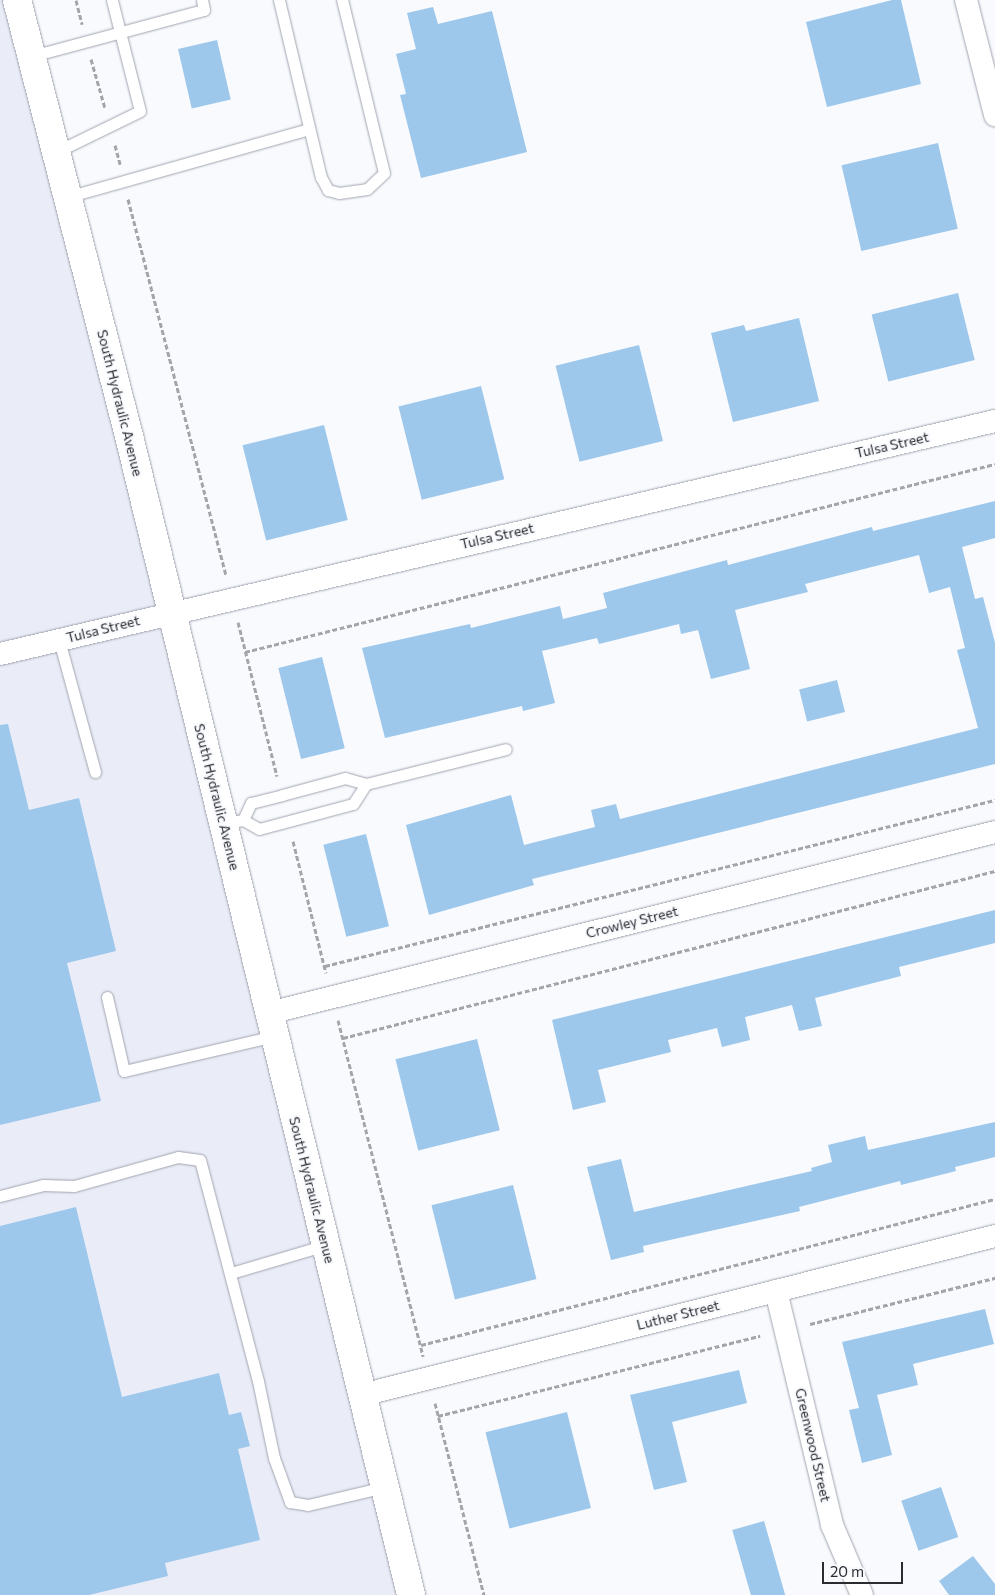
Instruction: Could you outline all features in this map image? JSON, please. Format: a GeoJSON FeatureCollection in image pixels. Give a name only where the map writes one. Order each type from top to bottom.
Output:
{"type":"FeatureCollection","features":[{"type":"Feature","properties":{"kind":"street","name":"South Hydraulic Avenue"},"geometry":{"type":"LineString","coordinates":[[16,0],[172,612],[233,822],[272,1025],[411,1595]]}},
{"type":"Feature","properties":{"kind":"street"},"geometry":{"type":"LineString","coordinates":[[966,0],[991,86],[995,115]]}},
{"type":"Feature","properties":{"kind":"street","name":"Tulsa Street"},"geometry":{"type":"LineString","coordinates":[[0,654],[172,612],[995,422]]}},
{"type":"Feature","properties":{"kind":"street","name":"Crowley Street"},"geometry":{"type":"LineString","coordinates":[[272,1025],[995,832]]}},
{"type":"Feature","properties":{"kind":"street","name":"Luther Street"},"geometry":{"type":"LineString","coordinates":[[362,1395],[995,1236]]}},
{"type":"Feature","properties":{"kind":"street","name":"Greenwood Street"},"geometry":{"type":"LineString","coordinates":[[776,1291],[832,1525],[862,1595]]}},
{"type":"Feature","properties":{"kind":"lane"},"geometry":{"type":"LineString","coordinates":[[56,152],[140,111],[112,0]]}},
{"type":"Feature","properties":{"kind":"lane"},"geometry":{"type":"LineString","coordinates":[[31,56],[120,34],[204,10],[202,0]]}},
{"type":"Feature","properties":{"kind":"lane"},"geometry":{"type":"LineString","coordinates":[[279,0],[308,129],[328,190],[353,192],[379,182],[384,173],[384,162],[342,0]]}},
{"type":"Feature","properties":{"kind":"lane"},"geometry":{"type":"LineString","coordinates":[[67,197],[308,129]]}},
{"type":"Feature","properties":{"kind":"lane"},"geometry":{"type":"LineString","coordinates":[[59,640],[95,772]]}},
{"type":"Feature","properties":{"kind":"lane"},"geometry":{"type":"LineString","coordinates":[[366,784],[353,804],[259,829],[233,822],[252,803],[345,778],[366,784],[506,749]]}},
{"type":"Feature","properties":{"kind":"lane"},"geometry":{"type":"LineString","coordinates":[[107,997],[124,1071],[272,1025]]}},
{"type":"Feature","properties":{"kind":"lane"},"geometry":{"type":"LineString","coordinates":[[0,1196],[43,1185],[74,1186],[178,1158],[200,1160],[230,1273],[274,1458],[290,1502],[308,1505],[384,1487]]}},
{"type":"Feature","properties":{"kind":"lane"},"geometry":{"type":"LineString","coordinates":[[230,1273],[326,1245]]}},
{"type":"Feature","properties":{"kind":"path"},"geometry":{"type":"LineString","coordinates":[[246,652],[995,464]]}},
{"type":"Feature","properties":{"kind":"path"},"geometry":{"type":"LineString","coordinates":[[325,966],[995,800]]}},
{"type":"Feature","properties":{"kind":"path"},"geometry":{"type":"LineString","coordinates":[[343,1038],[995,871]]}},
{"type":"Feature","properties":{"kind":"path"},"geometry":{"type":"LineString","coordinates":[[421,1345],[995,1199]]}},
{"type":"Feature","properties":{"kind":"path"},"geometry":{"type":"LineString","coordinates":[[438,1416],[995,1278]]}},
{"type":"Feature","properties":{"kind":"shaded area"},"geometry":{"type":"Polygon","coordinates":[[[0,0],[18,0],[415,1595],[0,1595],[0,0]]]}},
{"type":"Feature","properties":{"kind":"building"},"geometry":{"type":"Polygon","coordinates":[[[892,0],[901,0],[921,84],[827,107],[806,22],[892,0]]]}},
{"type":"Feature","properties":{"kind":"building"},"geometry":{"type":"Polygon","coordinates":[[[433,7],[438,24],[492,11],[527,152],[421,178],[400,95],[406,94],[396,54],[416,49],[407,13],[433,7]]]}},
{"type":"Feature","properties":{"kind":"building"},"geometry":{"type":"Polygon","coordinates":[[[217,40],[231,99],[192,108],[178,49],[217,40]]]}},
{"type":"Feature","properties":{"kind":"building"},"geometry":{"type":"Polygon","coordinates":[[[938,143],[958,229],[861,251],[842,165],[938,143]]]}},
{"type":"Feature","properties":{"kind":"building"},"geometry":{"type":"Polygon","coordinates":[[[958,293],[975,360],[888,381],[872,315],[958,293]]]}},
{"type":"Feature","properties":{"kind":"building"},"geometry":{"type":"Polygon","coordinates":[[[799,318],[819,401],[733,422],[711,333],[744,325],[746,331],[799,318]]]}},
{"type":"Feature","properties":{"kind":"building"},"geometry":{"type":"Polygon","coordinates":[[[639,345],[663,441],[580,462],[556,366],[639,345]]]}},
{"type":"Feature","properties":{"kind":"building"},"geometry":{"type":"Polygon","coordinates":[[[481,386],[504,479],[422,500],[399,407],[481,386]]]}},
{"type":"Feature","properties":{"kind":"building"},"geometry":{"type":"Polygon","coordinates":[[[324,425],[348,520],[266,540],[242,445],[324,425]]]}},
{"type":"Feature","properties":{"kind":"building"},"geometry":{"type":"Polygon","coordinates":[[[995,501],[995,538],[962,547],[975,599],[983,597],[995,643],[995,764],[532,879],[534,885],[429,915],[406,825],[511,795],[524,845],[595,827],[591,810],[616,804],[620,819],[978,728],[957,650],[965,648],[950,587],[929,593],[919,555],[805,584],[808,592],[735,610],[750,669],[711,679],[698,630],[681,634],[679,624],[599,644],[597,638],[542,651],[555,703],[523,711],[522,706],[385,738],[362,648],[470,624],[471,628],[560,606],[563,619],[607,608],[603,593],[727,560],[728,565],[872,527],[873,531],[995,501]]]}},
{"type":"Feature","properties":{"kind":"building"},"geometry":{"type":"Polygon","coordinates":[[[322,657],[345,748],[301,759],[278,668],[322,657]]]}},
{"type":"Feature","properties":{"kind":"building"},"geometry":{"type":"Polygon","coordinates":[[[837,680],[845,712],[807,721],[799,689],[837,680]]]}},
{"type":"Feature","properties":{"kind":"building"},"geometry":{"type":"Polygon","coordinates":[[[8,724],[29,810],[79,798],[116,951],[67,963],[101,1101],[0,1125],[0,725],[8,724]]]}},
{"type":"Feature","properties":{"kind":"building"},"geometry":{"type":"Polygon","coordinates":[[[366,834],[389,926],[346,937],[323,845],[366,834]]]}},
{"type":"Feature","properties":{"kind":"building"},"geometry":{"type":"Polygon","coordinates":[[[995,910],[995,943],[899,967],[901,976],[815,998],[822,1026],[799,1031],[792,1005],[745,1017],[750,1040],[722,1047],[717,1028],[668,1040],[671,1052],[598,1070],[606,1102],[573,1110],[552,1020],[995,910]]]}},
{"type":"Feature","properties":{"kind":"building"},"geometry":{"type":"Polygon","coordinates":[[[477,1039],[500,1130],[418,1151],[395,1059],[477,1039]]]}},
{"type":"Feature","properties":{"kind":"building"},"geometry":{"type":"Polygon","coordinates":[[[995,1122],[995,1157],[955,1167],[956,1171],[901,1185],[900,1181],[799,1207],[800,1211],[643,1246],[644,1252],[611,1260],[587,1167],[621,1159],[634,1212],[812,1171],[811,1168],[832,1162],[828,1145],[865,1136],[868,1150],[995,1122]]]}},
{"type":"Feature","properties":{"kind":"building"},"geometry":{"type":"Polygon","coordinates":[[[513,1185],[536,1279],[455,1299],[431,1205],[513,1185]]]}},
{"type":"Feature","properties":{"kind":"building"},"geometry":{"type":"Polygon","coordinates":[[[76,1207],[122,1397],[219,1373],[229,1415],[241,1412],[250,1446],[238,1449],[260,1540],[165,1563],[168,1576],[89,1595],[0,1595],[0,1226],[76,1207]]]}},
{"type":"Feature","properties":{"kind":"building"},"geometry":{"type":"Polygon","coordinates":[[[985,1309],[994,1344],[913,1364],[918,1385],[877,1395],[892,1455],[862,1463],[849,1410],[859,1408],[842,1342],[985,1309]]]}},
{"type":"Feature","properties":{"kind":"building"},"geometry":{"type":"Polygon","coordinates":[[[739,1370],[747,1403],[672,1422],[687,1482],[654,1490],[630,1395],[739,1370]]]}},
{"type":"Feature","properties":{"kind":"building"},"geometry":{"type":"Polygon","coordinates":[[[567,1412],[591,1508],[509,1528],[485,1432],[567,1412]]]}},
{"type":"Feature","properties":{"kind":"building"},"geometry":{"type":"Polygon","coordinates":[[[941,1487],[958,1537],[919,1551],[901,1501],[941,1487]]]}},
{"type":"Feature","properties":{"kind":"building"},"geometry":{"type":"Polygon","coordinates":[[[764,1521],[785,1595],[751,1595],[732,1530],[764,1521]]]}},
{"type":"Feature","properties":{"kind":"building"},"geometry":{"type":"Polygon","coordinates":[[[973,1556],[995,1584],[995,1595],[949,1595],[939,1581],[973,1556]]]}}]}
